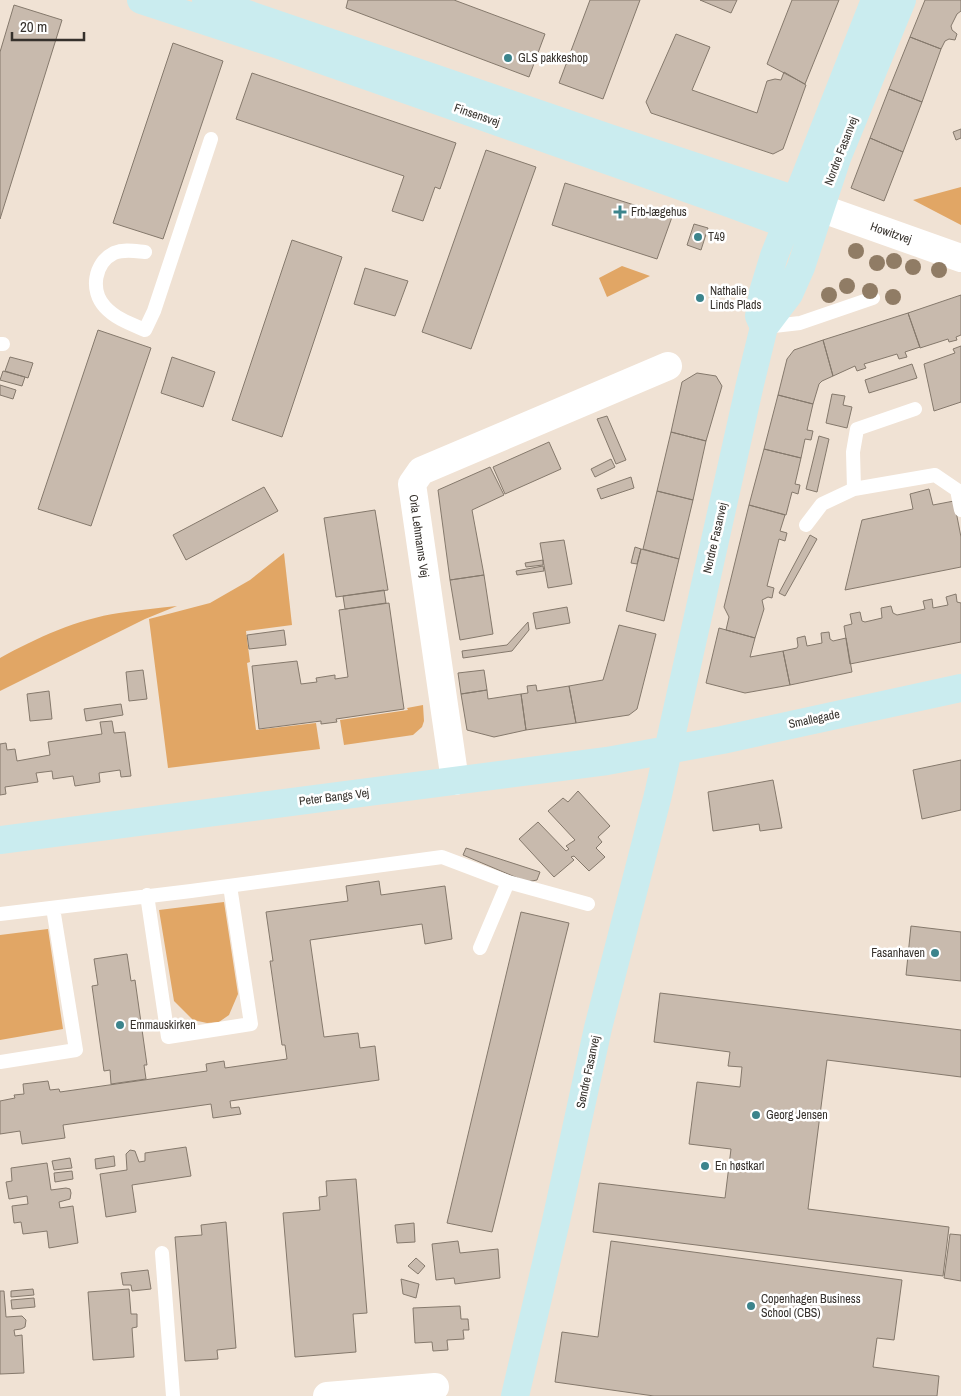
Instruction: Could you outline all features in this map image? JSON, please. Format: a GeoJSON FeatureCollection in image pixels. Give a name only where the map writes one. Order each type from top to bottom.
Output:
{"type":"FeatureCollection","features":[{"type":"Feature","properties":{"kind":"street","name":"Finsensvej"},"geometry":{"type":"LineString","coordinates":[[141,0],[288,38],[604,148],[786,225],[812,234]]}},
{"type":"Feature","properties":{"kind":"street","name":"Finsensvej"},"geometry":{"type":"LineString","coordinates":[[206,0],[288,38]]}},
{"type":"Feature","properties":{"kind":"street","name":"Nordre Fasanvej"},"geometry":{"type":"LineString","coordinates":[[667,749],[764,327],[789,294],[801,267],[812,234],[808,204],[875,0]]}},
{"type":"Feature","properties":{"kind":"street","name":"Nordre Fasanvej"},"geometry":{"type":"LineString","coordinates":[[764,327],[759,316],[763,292],[786,225],[808,204],[837,158],[902,0]]}},
{"type":"Feature","properties":{"kind":"street","name":"Finsensvej"},"geometry":{"type":"LineString","coordinates":[[604,148],[808,204]]}},
{"type":"Feature","properties":{"kind":"street","name":"Howitzvej"},"geometry":{"type":"LineString","coordinates":[[808,204],[961,258]]}},
{"type":"Feature","properties":{"kind":"street","name":"Orla Lehmanns Vej"},"geometry":{"type":"LineString","coordinates":[[454,781],[412,484],[421,471],[668,366]]}},
{"type":"Feature","properties":{"kind":"street","name":"Smallegade"},"geometry":{"type":"LineString","coordinates":[[667,749],[722,740],[961,688]]}},
{"type":"Feature","properties":{"kind":"street","name":"Peter Bangs Vej"},"geometry":{"type":"LineString","coordinates":[[0,840],[606,761],[667,749]]}},
{"type":"Feature","properties":{"kind":"street","name":"Søndre Fasanvej"},"geometry":{"type":"LineString","coordinates":[[515,1396],[554,1230],[598,1028],[658,796],[667,749]]}},
{"type":"Feature","properties":{"kind":"street"},"geometry":{"type":"LineString","coordinates":[[327,1396],[435,1387]]}},
{"type":"Feature","properties":{"kind":"lane"},"geometry":{"type":"LineString","coordinates":[[145,252],[126,250],[113,254],[104,261],[96,275],[96,292],[103,306],[117,318],[145,330],[154,311],[211,139]]}},
{"type":"Feature","properties":{"kind":"lane"},"geometry":{"type":"LineString","coordinates":[[764,327],[800,322],[873,298]]}},
{"type":"Feature","properties":{"kind":"lane"},"geometry":{"type":"LineString","coordinates":[[854,489],[853,452],[857,429],[915,409]]}},
{"type":"Feature","properties":{"kind":"lane"},"geometry":{"type":"LineString","coordinates":[[806,525],[822,504],[854,489],[935,476],[957,490],[961,510]]}},
{"type":"Feature","properties":{"kind":"lane"},"geometry":{"type":"LineString","coordinates":[[0,914],[230,886],[442,857],[508,882],[588,904]]}},
{"type":"Feature","properties":{"kind":"lane"},"geometry":{"type":"LineString","coordinates":[[480,948],[508,882]]}},
{"type":"Feature","properties":{"kind":"lane"},"geometry":{"type":"LineString","coordinates":[[147,895],[168,1036],[251,1024],[230,886]]}},
{"type":"Feature","properties":{"kind":"lane"},"geometry":{"type":"LineString","coordinates":[[0,1062],[76,1050],[53,908]]}},
{"type":"Feature","properties":{"kind":"lane"},"geometry":{"type":"LineString","coordinates":[[162,1253],[173,1396]]}},
{"type":"Feature","properties":{"kind":"shaded area"},"geometry":{"type":"Polygon","coordinates":[[[961,187],[961,225],[913,200],[961,187]]]}},
{"type":"Feature","properties":{"kind":"shaded area"},"geometry":{"type":"Polygon","coordinates":[[[622,266],[650,276],[607,297],[599,278],[622,266]]]}},
{"type":"Feature","properties":{"kind":"shaded area"},"geometry":{"type":"Polygon","coordinates":[[[284,553],[292,625],[246,631],[250,662],[247,663],[256,730],[316,723],[320,749],[168,768],[149,619],[210,603],[250,580],[284,553]]]}},
{"type":"Feature","properties":{"kind":"shaded area"},"geometry":{"type":"Polygon","coordinates":[[[177,606],[145,619],[0,691],[0,658],[28,643],[58,630],[104,616],[177,606]]]}},
{"type":"Feature","properties":{"kind":"shaded area"},"geometry":{"type":"Polygon","coordinates":[[[423,705],[424,721],[422,727],[413,735],[344,745],[340,720],[408,710],[407,708],[423,705]]]}},
{"type":"Feature","properties":{"kind":"shaded area"},"geometry":{"type":"Polygon","coordinates":[[[224,902],[238,994],[229,1015],[219,1022],[207,1023],[193,1020],[174,1001],[159,910],[224,902]]]}},
{"type":"Feature","properties":{"kind":"shaded area"},"geometry":{"type":"Polygon","coordinates":[[[48,929],[63,1029],[0,1040],[0,935],[48,929]]]}},
{"type":"Feature","properties":{"kind":"building"},"geometry":{"type":"Polygon","coordinates":[[[348,0],[454,0],[545,34],[529,77],[346,8],[348,0]]]}},
{"type":"Feature","properties":{"kind":"building"},"geometry":{"type":"Polygon","coordinates":[[[590,0],[640,0],[603,99],[559,83],[590,0]]]}},
{"type":"Feature","properties":{"kind":"building"},"geometry":{"type":"Polygon","coordinates":[[[700,0],[737,0],[731,13],[700,0]]]}},
{"type":"Feature","properties":{"kind":"building"},"geometry":{"type":"Polygon","coordinates":[[[792,0],[839,0],[805,84],[767,64],[792,0]]]}},
{"type":"Feature","properties":{"kind":"building"},"geometry":{"type":"Polygon","coordinates":[[[925,0],[961,0],[961,11],[957,14],[951,26],[952,30],[957,34],[955,40],[949,39],[945,41],[941,49],[910,37],[925,0]]]}},
{"type":"Feature","properties":{"kind":"building"},"geometry":{"type":"Polygon","coordinates":[[[14,5],[62,20],[0,219],[0,52],[14,5]]]}},
{"type":"Feature","properties":{"kind":"building"},"geometry":{"type":"Polygon","coordinates":[[[676,34],[710,47],[692,90],[757,113],[767,81],[781,80],[784,72],[806,85],[783,149],[773,154],[651,113],[646,102],[676,34]]]}},
{"type":"Feature","properties":{"kind":"building"},"geometry":{"type":"Polygon","coordinates":[[[910,37],[941,49],[922,102],[889,89],[910,37]]]}},
{"type":"Feature","properties":{"kind":"building"},"geometry":{"type":"Polygon","coordinates":[[[173,43],[223,61],[163,239],[113,223],[173,43]]]}},
{"type":"Feature","properties":{"kind":"building"},"geometry":{"type":"Polygon","coordinates":[[[252,73],[456,143],[440,189],[435,187],[423,221],[392,211],[404,176],[236,119],[252,73]]]}},
{"type":"Feature","properties":{"kind":"building"},"geometry":{"type":"Polygon","coordinates":[[[889,89],[922,102],[903,152],[870,138],[889,89]]]}},
{"type":"Feature","properties":{"kind":"building"},"geometry":{"type":"Polygon","coordinates":[[[961,129],[961,138],[956,140],[953,132],[961,129]]]}},
{"type":"Feature","properties":{"kind":"building"},"geometry":{"type":"Polygon","coordinates":[[[870,138],[903,152],[884,201],[851,188],[870,138]]]}},
{"type":"Feature","properties":{"kind":"building"},"geometry":{"type":"Polygon","coordinates":[[[486,150],[536,167],[471,349],[422,332],[486,150]]]}},
{"type":"Feature","properties":{"kind":"building"},"geometry":{"type":"Polygon","coordinates":[[[565,183],[672,217],[657,259],[552,225],[565,183]]]}},
{"type":"Feature","properties":{"kind":"building","name":"T49"},"geometry":{"type":"Polygon","coordinates":[[[694,224],[708,228],[701,250],[687,245],[694,224]]]}},
{"type":"Feature","properties":{"kind":"building"},"geometry":{"type":"Polygon","coordinates":[[[292,240],[342,257],[282,437],[232,420],[292,240]]]}},
{"type":"Feature","properties":{"kind":"building"},"geometry":{"type":"Polygon","coordinates":[[[365,268],[408,281],[395,316],[354,304],[365,268]]]}},
{"type":"Feature","properties":{"kind":"building"},"geometry":{"type":"Polygon","coordinates":[[[961,295],[961,335],[956,337],[957,340],[949,342],[948,339],[920,348],[908,313],[961,295]]]}},
{"type":"Feature","properties":{"kind":"building"},"geometry":{"type":"Polygon","coordinates":[[[908,313],[920,347],[905,352],[907,357],[899,359],[897,354],[864,364],[866,368],[857,371],[855,366],[833,376],[823,340],[908,313]]]}},
{"type":"Feature","properties":{"kind":"building"},"geometry":{"type":"Polygon","coordinates":[[[98,330],[151,348],[91,526],[38,509],[98,330]]]}},
{"type":"Feature","properties":{"kind":"building"},"geometry":{"type":"Polygon","coordinates":[[[823,340],[833,376],[819,384],[813,404],[778,395],[787,359],[794,350],[823,340]]]}},
{"type":"Feature","properties":{"kind":"building"},"geometry":{"type":"Polygon","coordinates":[[[961,346],[961,402],[934,411],[924,364],[955,353],[953,349],[961,346]]]}},
{"type":"Feature","properties":{"kind":"building"},"geometry":{"type":"Polygon","coordinates":[[[10,357],[33,363],[28,378],[5,371],[10,357]]]}},
{"type":"Feature","properties":{"kind":"building"},"geometry":{"type":"Polygon","coordinates":[[[172,357],[215,372],[203,407],[161,393],[172,357]]]}},
{"type":"Feature","properties":{"kind":"building"},"geometry":{"type":"Polygon","coordinates":[[[912,364],[917,378],[869,393],[865,380],[912,364]]]}},
{"type":"Feature","properties":{"kind":"building"},"geometry":{"type":"Polygon","coordinates":[[[3,371],[25,377],[22,386],[0,380],[3,371]]]}},
{"type":"Feature","properties":{"kind":"building"},"geometry":{"type":"Polygon","coordinates":[[[697,373],[716,376],[722,386],[706,441],[671,432],[682,382],[697,373]]]}},
{"type":"Feature","properties":{"kind":"building"},"geometry":{"type":"Polygon","coordinates":[[[0,385],[16,390],[13,399],[0,395],[0,385]]]}},
{"type":"Feature","properties":{"kind":"building"},"geometry":{"type":"Polygon","coordinates":[[[832,394],[845,396],[843,405],[852,407],[847,428],[826,423],[832,394]]]}},
{"type":"Feature","properties":{"kind":"building"},"geometry":{"type":"Polygon","coordinates":[[[778,395],[813,404],[807,430],[813,431],[811,440],[805,439],[801,458],[764,449],[778,395]]]}},
{"type":"Feature","properties":{"kind":"building"},"geometry":{"type":"Polygon","coordinates":[[[607,416],[626,460],[616,464],[597,419],[607,416]]]}},
{"type":"Feature","properties":{"kind":"building"},"geometry":{"type":"Polygon","coordinates":[[[671,432],[706,441],[693,500],[657,491],[671,432]]]}},
{"type":"Feature","properties":{"kind":"building"},"geometry":{"type":"Polygon","coordinates":[[[819,436],[829,439],[817,492],[806,489],[819,436]]]}},
{"type":"Feature","properties":{"kind":"building"},"geometry":{"type":"Polygon","coordinates":[[[549,442],[561,469],[505,494],[493,467],[549,442]]]}},
{"type":"Feature","properties":{"kind":"building"},"geometry":{"type":"Polygon","coordinates":[[[764,449],[801,458],[795,484],[800,485],[798,494],[792,492],[786,515],[749,505],[764,449]]]}},
{"type":"Feature","properties":{"kind":"building"},"geometry":{"type":"Polygon","coordinates":[[[611,459],[615,467],[595,477],[591,469],[611,459]]]}},
{"type":"Feature","properties":{"kind":"building"},"geometry":{"type":"Polygon","coordinates":[[[490,467],[504,495],[472,510],[484,575],[450,580],[438,490],[490,467]]]}},
{"type":"Feature","properties":{"kind":"building"},"geometry":{"type":"Polygon","coordinates":[[[631,477],[634,488],[601,499],[597,489],[631,477]]]}},
{"type":"Feature","properties":{"kind":"building"},"geometry":{"type":"Polygon","coordinates":[[[264,487],[278,511],[186,560],[173,535],[264,487]]]}},
{"type":"Feature","properties":{"kind":"building"},"geometry":{"type":"Polygon","coordinates":[[[929,489],[933,505],[954,501],[961,537],[961,567],[845,590],[862,520],[913,509],[910,494],[929,489]]]}},
{"type":"Feature","properties":{"kind":"building"},"geometry":{"type":"Polygon","coordinates":[[[657,491],[693,500],[679,559],[643,549],[657,491]]]}},
{"type":"Feature","properties":{"kind":"building"},"geometry":{"type":"Polygon","coordinates":[[[749,505],[785,515],[780,531],[787,533],[785,541],[779,539],[767,586],[774,588],[772,598],[768,597],[762,600],[764,609],[755,638],[726,630],[729,617],[724,607],[749,505]]]}},
{"type":"Feature","properties":{"kind":"building"},"geometry":{"type":"Polygon","coordinates":[[[375,510],[388,590],[336,597],[324,518],[375,510]]]}},
{"type":"Feature","properties":{"kind":"building"},"geometry":{"type":"Polygon","coordinates":[[[810,535],[817,539],[785,596],[779,593],[810,535]]]}},
{"type":"Feature","properties":{"kind":"building"},"geometry":{"type":"Polygon","coordinates":[[[564,540],[572,584],[548,588],[540,543],[564,540]]]}},
{"type":"Feature","properties":{"kind":"building"},"geometry":{"type":"Polygon","coordinates":[[[635,547],[641,549],[637,564],[631,563],[635,547]]]}},
{"type":"Feature","properties":{"kind":"building"},"geometry":{"type":"Polygon","coordinates":[[[641,549],[679,559],[664,621],[626,611],[641,549]]]}},
{"type":"Feature","properties":{"kind":"building"},"geometry":{"type":"Polygon","coordinates":[[[543,560],[543,565],[526,567],[525,563],[543,560]]]}},
{"type":"Feature","properties":{"kind":"building"},"geometry":{"type":"Polygon","coordinates":[[[543,566],[544,571],[517,575],[516,571],[543,566]]]}},
{"type":"Feature","properties":{"kind":"building"},"geometry":{"type":"Polygon","coordinates":[[[484,575],[493,634],[460,640],[450,580],[484,575]]]}},
{"type":"Feature","properties":{"kind":"building"},"geometry":{"type":"Polygon","coordinates":[[[384,590],[386,603],[345,609],[343,596],[384,590]]]}},
{"type":"Feature","properties":{"kind":"building"},"geometry":{"type":"Polygon","coordinates":[[[956,594],[957,602],[961,603],[961,642],[850,664],[844,626],[852,624],[850,614],[860,612],[862,621],[865,622],[882,618],[881,608],[891,606],[893,613],[897,615],[925,609],[923,601],[932,599],[933,608],[948,605],[946,597],[956,594]]]}},
{"type":"Feature","properties":{"kind":"building"},"geometry":{"type":"Polygon","coordinates":[[[389,603],[404,709],[336,719],[337,722],[321,724],[321,721],[259,729],[252,666],[297,661],[301,684],[317,682],[316,678],[335,675],[335,679],[348,677],[339,610],[389,603]]]}},
{"type":"Feature","properties":{"kind":"building"},"geometry":{"type":"Polygon","coordinates":[[[567,607],[570,623],[536,629],[533,613],[567,607]]]}},
{"type":"Feature","properties":{"kind":"building"},"geometry":{"type":"Polygon","coordinates":[[[528,622],[529,630],[512,651],[463,658],[462,651],[507,645],[528,622]]]}},
{"type":"Feature","properties":{"kind":"building"},"geometry":{"type":"Polygon","coordinates":[[[619,625],[656,634],[637,709],[629,715],[576,723],[569,686],[603,680],[619,625]]]}},
{"type":"Feature","properties":{"kind":"building"},"geometry":{"type":"Polygon","coordinates":[[[719,628],[755,638],[750,657],[783,651],[790,685],[745,693],[706,683],[719,628]]]}},
{"type":"Feature","properties":{"kind":"building"},"geometry":{"type":"Polygon","coordinates":[[[284,630],[286,645],[249,649],[247,635],[284,630]]]}},
{"type":"Feature","properties":{"kind":"building"},"geometry":{"type":"Polygon","coordinates":[[[829,632],[830,639],[833,641],[846,638],[852,672],[790,685],[783,651],[797,648],[797,638],[805,636],[807,646],[822,643],[821,633],[829,632]]]}},
{"type":"Feature","properties":{"kind":"building"},"geometry":{"type":"Polygon","coordinates":[[[143,670],[147,699],[129,701],[126,672],[143,670]]]}},
{"type":"Feature","properties":{"kind":"building"},"geometry":{"type":"Polygon","coordinates":[[[484,670],[487,690],[461,694],[458,673],[484,670]]]}},
{"type":"Feature","properties":{"kind":"building"},"geometry":{"type":"Polygon","coordinates":[[[536,685],[537,691],[569,686],[576,723],[526,730],[521,694],[528,693],[527,686],[536,685]]]}},
{"type":"Feature","properties":{"kind":"building"},"geometry":{"type":"Polygon","coordinates":[[[487,690],[488,699],[521,694],[526,730],[494,737],[467,730],[461,694],[487,690]]]}},
{"type":"Feature","properties":{"kind":"building"},"geometry":{"type":"Polygon","coordinates":[[[49,691],[52,719],[30,721],[27,694],[49,691]]]}},
{"type":"Feature","properties":{"kind":"building"},"geometry":{"type":"Polygon","coordinates":[[[121,704],[123,715],[86,721],[84,709],[121,704]]]}},
{"type":"Feature","properties":{"kind":"building"},"geometry":{"type":"Polygon","coordinates":[[[112,721],[114,733],[125,732],[131,776],[121,777],[120,770],[99,773],[100,782],[75,786],[73,776],[53,779],[52,771],[36,773],[38,782],[5,787],[6,794],[0,795],[0,744],[6,743],[7,750],[15,749],[17,761],[50,755],[48,742],[102,734],[100,722],[112,721]]]}},
{"type":"Feature","properties":{"kind":"building"},"geometry":{"type":"Polygon","coordinates":[[[961,760],[961,810],[922,819],[913,770],[961,760]]]}},
{"type":"Feature","properties":{"kind":"building"},"geometry":{"type":"Polygon","coordinates":[[[773,780],[782,828],[760,831],[759,824],[713,831],[708,792],[773,780]]]}},
{"type":"Feature","properties":{"kind":"building"},"geometry":{"type":"Polygon","coordinates":[[[578,791],[610,826],[598,837],[602,842],[596,848],[605,857],[589,871],[574,856],[571,857],[574,860],[554,877],[519,839],[538,822],[566,851],[569,849],[566,846],[575,840],[548,811],[563,798],[568,802],[578,791]]]}},
{"type":"Feature","properties":{"kind":"building"},"geometry":{"type":"Polygon","coordinates":[[[466,848],[540,872],[537,880],[527,882],[463,855],[466,848]]]}},
{"type":"Feature","properties":{"kind":"building"},"geometry":{"type":"Polygon","coordinates":[[[379,881],[381,895],[445,886],[452,939],[425,944],[422,924],[310,940],[324,1037],[358,1033],[360,1048],[375,1046],[379,1080],[230,1101],[231,1108],[239,1107],[241,1114],[213,1118],[211,1104],[63,1125],[65,1138],[22,1144],[20,1131],[0,1134],[0,1101],[15,1098],[14,1095],[24,1094],[23,1084],[48,1081],[50,1090],[59,1089],[60,1092],[207,1071],[206,1064],[224,1061],[225,1068],[287,1059],[285,1045],[282,1045],[270,961],[273,961],[266,912],[348,901],[346,886],[379,881]]]}},
{"type":"Feature","properties":{"kind":"building"},"geometry":{"type":"Polygon","coordinates":[[[521,912],[569,923],[492,1232],[447,1223],[521,912]]]}},
{"type":"Feature","properties":{"kind":"building","name":"Fasanhaven"},"geometry":{"type":"Polygon","coordinates":[[[911,926],[961,932],[961,981],[906,975],[911,926]]]}},
{"type":"Feature","properties":{"kind":"building","name":"Emmauskirken"},"geometry":{"type":"Polygon","coordinates":[[[127,954],[131,981],[135,980],[147,1065],[144,1065],[146,1079],[111,1084],[110,1070],[104,1071],[92,986],[98,985],[94,959],[127,954]]]}},
{"type":"Feature","properties":{"kind":"building","name":"Georg Jensen"},"geometry":{"type":"Polygon","coordinates":[[[660,993],[961,1030],[961,1077],[827,1060],[808,1209],[949,1227],[943,1276],[593,1232],[599,1183],[725,1198],[731,1149],[689,1144],[697,1082],[740,1087],[742,1067],[728,1066],[730,1052],[654,1042],[660,993]]]}},
{"type":"Feature","properties":{"kind":"building"},"geometry":{"type":"Polygon","coordinates":[[[186,1147],[191,1176],[132,1185],[136,1212],[106,1217],[100,1174],[127,1170],[126,1154],[130,1150],[135,1151],[139,1162],[145,1161],[145,1153],[186,1147]]]}},
{"type":"Feature","properties":{"kind":"building"},"geometry":{"type":"Polygon","coordinates":[[[114,1156],[115,1166],[96,1169],[95,1159],[114,1156]]]}},
{"type":"Feature","properties":{"kind":"building"},"geometry":{"type":"Polygon","coordinates":[[[70,1158],[72,1168],[54,1170],[52,1161],[70,1158]]]}},
{"type":"Feature","properties":{"kind":"building"},"geometry":{"type":"Polygon","coordinates":[[[47,1163],[51,1190],[70,1189],[70,1199],[59,1202],[60,1208],[73,1206],[78,1243],[49,1248],[47,1231],[23,1234],[21,1222],[14,1223],[12,1206],[28,1204],[27,1196],[9,1199],[6,1182],[12,1181],[11,1168],[47,1163]]]}},
{"type":"Feature","properties":{"kind":"building"},"geometry":{"type":"Polygon","coordinates":[[[72,1171],[73,1179],[55,1182],[54,1173],[72,1171]]]}},
{"type":"Feature","properties":{"kind":"building"},"geometry":{"type":"Polygon","coordinates":[[[356,1179],[367,1313],[353,1314],[356,1352],[295,1357],[283,1213],[320,1210],[319,1197],[327,1196],[326,1181],[356,1179]]]}},
{"type":"Feature","properties":{"kind":"building"},"geometry":{"type":"Polygon","coordinates":[[[226,1222],[236,1348],[217,1350],[218,1359],[185,1361],[175,1237],[202,1235],[201,1225],[226,1222]]]}},
{"type":"Feature","properties":{"kind":"building"},"geometry":{"type":"Polygon","coordinates":[[[414,1223],[415,1242],[397,1243],[395,1225],[414,1223]]]}},
{"type":"Feature","properties":{"kind":"building"},"geometry":{"type":"Polygon","coordinates":[[[950,1234],[961,1235],[961,1281],[944,1278],[950,1234]]]}},
{"type":"Feature","properties":{"kind":"building"},"geometry":{"type":"Polygon","coordinates":[[[458,1241],[460,1253],[498,1249],[500,1278],[455,1284],[454,1278],[436,1280],[432,1244],[458,1241]]]}},
{"type":"Feature","properties":{"kind":"building","name":"Copenhagen Business School (CBS)"},"geometry":{"type":"Polygon","coordinates":[[[611,1241],[902,1280],[894,1340],[877,1338],[873,1367],[939,1376],[937,1396],[654,1396],[555,1382],[562,1332],[598,1337],[611,1241]]]}},
{"type":"Feature","properties":{"kind":"building"},"geometry":{"type":"Polygon","coordinates":[[[416,1258],[425,1266],[418,1274],[408,1266],[416,1258]]]}},
{"type":"Feature","properties":{"kind":"building"},"geometry":{"type":"Polygon","coordinates":[[[148,1270],[151,1289],[132,1291],[131,1285],[123,1285],[121,1273],[148,1270]]]}},
{"type":"Feature","properties":{"kind":"building"},"geometry":{"type":"Polygon","coordinates":[[[401,1279],[419,1284],[416,1298],[403,1294],[401,1279]]]}},
{"type":"Feature","properties":{"kind":"building"},"geometry":{"type":"Polygon","coordinates":[[[33,1289],[34,1295],[11,1297],[11,1291],[33,1289]]]}},
{"type":"Feature","properties":{"kind":"building"},"geometry":{"type":"Polygon","coordinates":[[[129,1289],[131,1314],[137,1314],[137,1327],[132,1328],[134,1357],[93,1360],[88,1292],[129,1289]]]}},
{"type":"Feature","properties":{"kind":"building"},"geometry":{"type":"Polygon","coordinates":[[[0,1291],[4,1291],[6,1317],[22,1316],[26,1320],[25,1327],[14,1330],[15,1336],[22,1335],[24,1373],[0,1374],[0,1291]]]}},
{"type":"Feature","properties":{"kind":"building"},"geometry":{"type":"Polygon","coordinates":[[[34,1298],[35,1307],[12,1309],[11,1300],[34,1298]]]}},
{"type":"Feature","properties":{"kind":"building"},"geometry":{"type":"Polygon","coordinates":[[[460,1306],[461,1319],[468,1319],[469,1330],[463,1330],[464,1339],[447,1340],[448,1350],[433,1351],[432,1342],[415,1343],[413,1308],[460,1306]]]}},
{"type":"Feature","properties":{"kind":"place","name":"GLS pakkeshop"},"geometry":{"type":"Point","coordinates":[508,58]}},
{"type":"Feature","properties":{"kind":"place","name":"Frb-lægehus"},"geometry":{"type":"Point","coordinates":[620,212]}},
{"type":"Feature","properties":{"kind":"place","name":"T49"},"geometry":{"type":"Point","coordinates":[698,237]}},
{"type":"Feature","properties":{"kind":"place","name":"Nathalie Linds Plads"},"geometry":{"type":"Point","coordinates":[700,298]}},
{"type":"Feature","properties":{"kind":"place","name":"Fasanhaven"},"geometry":{"type":"Point","coordinates":[935,953]}},
{"type":"Feature","properties":{"kind":"place","name":"Emmauskirken"},"geometry":{"type":"Point","coordinates":[120,1025]}},
{"type":"Feature","properties":{"kind":"place","name":"Georg Jensen"},"geometry":{"type":"Point","coordinates":[756,1115]}},
{"type":"Feature","properties":{"kind":"place","name":"En høstkarl"},"geometry":{"type":"Point","coordinates":[705,1166]}},
{"type":"Feature","properties":{"kind":"place","name":"Copenhagen Business School (CBS)"},"geometry":{"type":"Point","coordinates":[751,1306]}}]}
